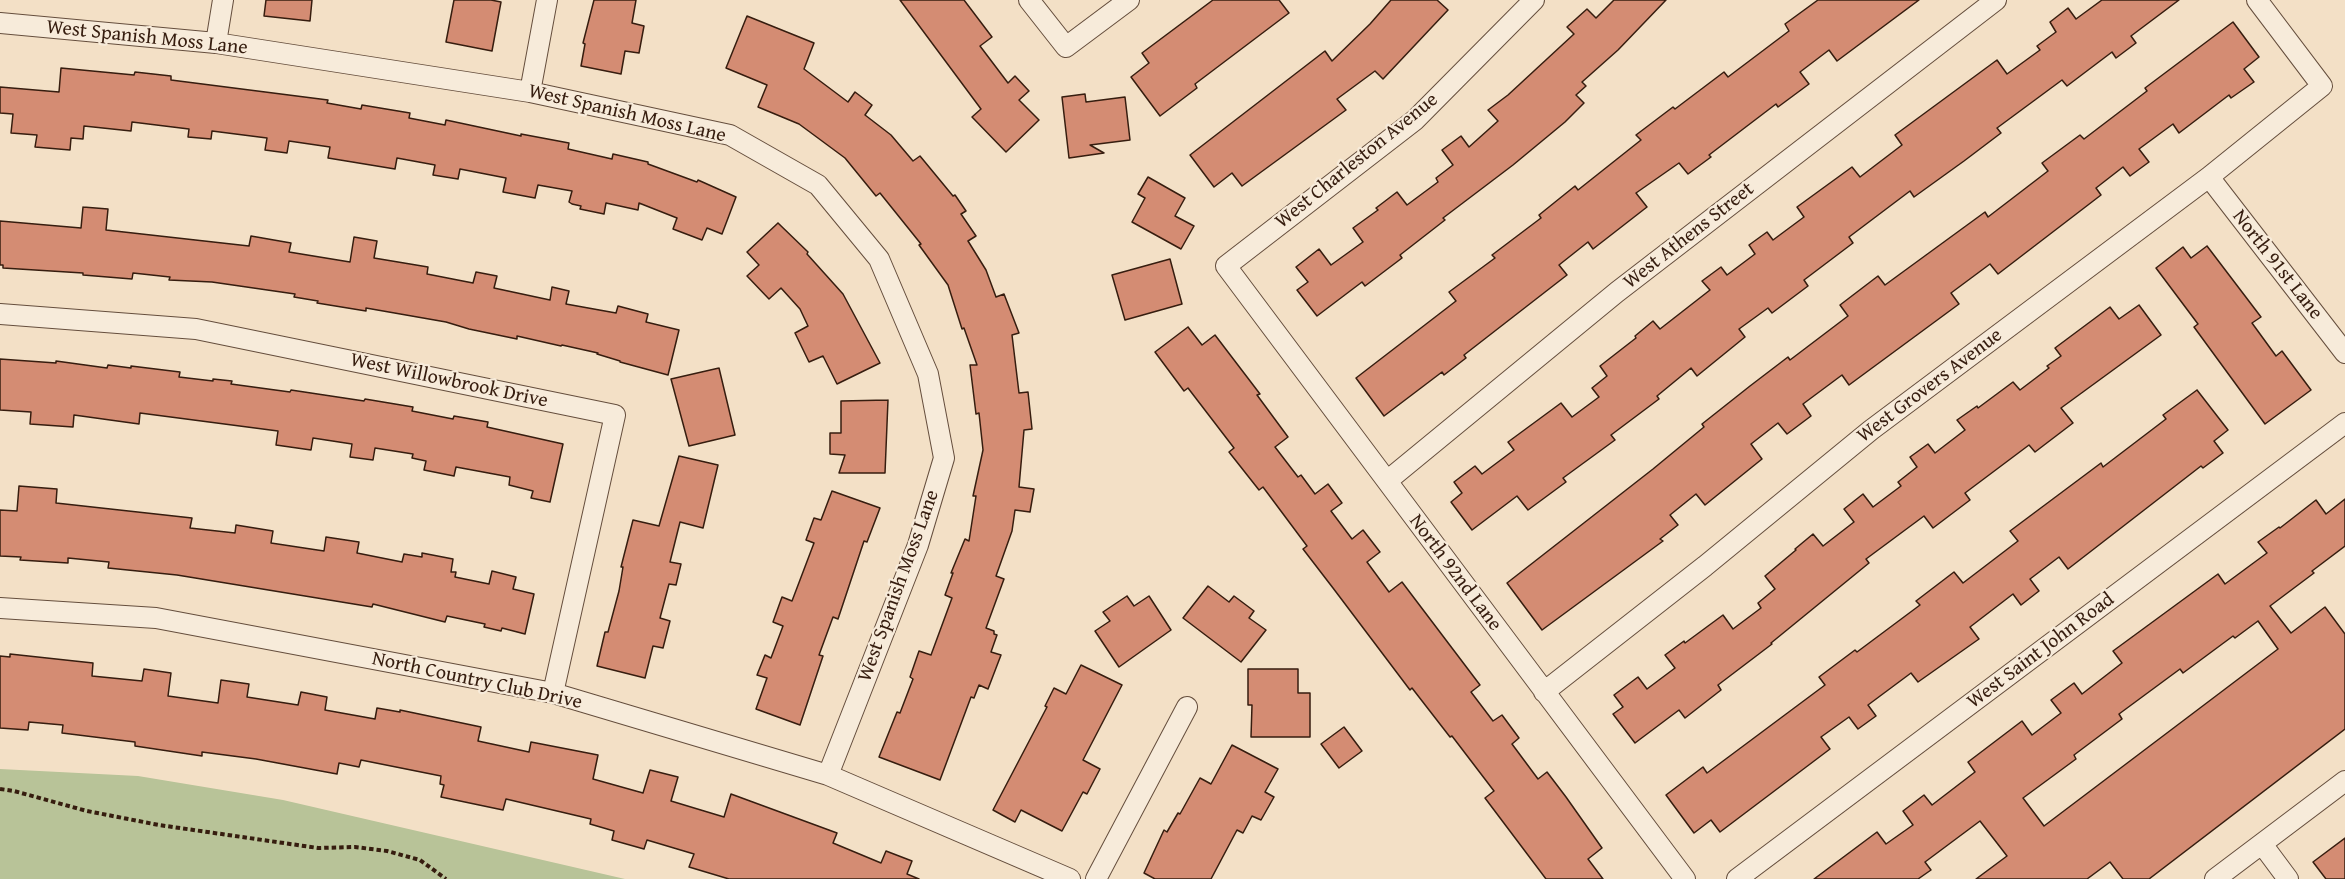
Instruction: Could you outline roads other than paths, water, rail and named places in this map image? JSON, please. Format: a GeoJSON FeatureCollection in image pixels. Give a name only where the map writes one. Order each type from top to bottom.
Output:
{"type":"FeatureCollection","features":[{"type":"Feature","properties":{"kind":"street"},"geometry":{"type":"LineString","coordinates":[[216,43],[223,0]]}},
{"type":"Feature","properties":{"kind":"street"},"geometry":{"type":"LineString","coordinates":[[530,92],[547,0]]}},
{"type":"Feature","properties":{"kind":"street"},"geometry":{"type":"LineString","coordinates":[[1029,0],[1066,47],[1129,0]]}},
{"type":"Feature","properties":{"kind":"street","name":"West Charleston Avenue"},"geometry":{"type":"LineString","coordinates":[[1226,266],[1415,120],[1534,0]]}},
{"type":"Feature","properties":{"kind":"street","name":"West Athens Street"},"geometry":{"type":"LineString","coordinates":[[1387,481],[1617,292],[1996,0]]}},
{"type":"Feature","properties":{"kind":"street","name":"West Grovers Avenue"},"geometry":{"type":"LineString","coordinates":[[1544,692],[1705,566],[1871,430],[2209,177],[2322,86],[2257,0]]}},
{"type":"Feature","properties":{"kind":"street","name":"West Spanish Moss Lane"},"geometry":{"type":"LineString","coordinates":[[0,23],[216,43],[530,92],[730,135],[818,185],[879,259],[928,374],[944,458],[918,545],[828,775]]}},
{"type":"Feature","properties":{"kind":"street","name":"North 91st Lane"},"geometry":{"type":"LineString","coordinates":[[2209,177],[2345,352]]}},
{"type":"Feature","properties":{"kind":"street","name":"North 92nd Lane"},"geometry":{"type":"LineString","coordinates":[[1226,266],[1685,879]]}},
{"type":"Feature","properties":{"kind":"street","name":"West Willowbrook Drive"},"geometry":{"type":"LineString","coordinates":[[0,314],[196,329],[615,415],[553,693]]}},
{"type":"Feature","properties":{"kind":"street","name":"West Saint John Road"},"geometry":{"type":"LineString","coordinates":[[1737,879],[2345,423]]}},
{"type":"Feature","properties":{"kind":"street","name":"North Country Club Drive"},"geometry":{"type":"LineString","coordinates":[[0,608],[156,618],[553,693],[828,775],[1070,879]]}},
{"type":"Feature","properties":{"kind":"street"},"geometry":{"type":"LineString","coordinates":[[1096,879],[1187,707]]}},
{"type":"Feature","properties":{"kind":"street"},"geometry":{"type":"LineString","coordinates":[[2215,879],[2345,781]]}},
{"type":"Feature","properties":{"kind":"street"},"geometry":{"type":"LineString","coordinates":[[2262,844],[2288,879]]}}]}
